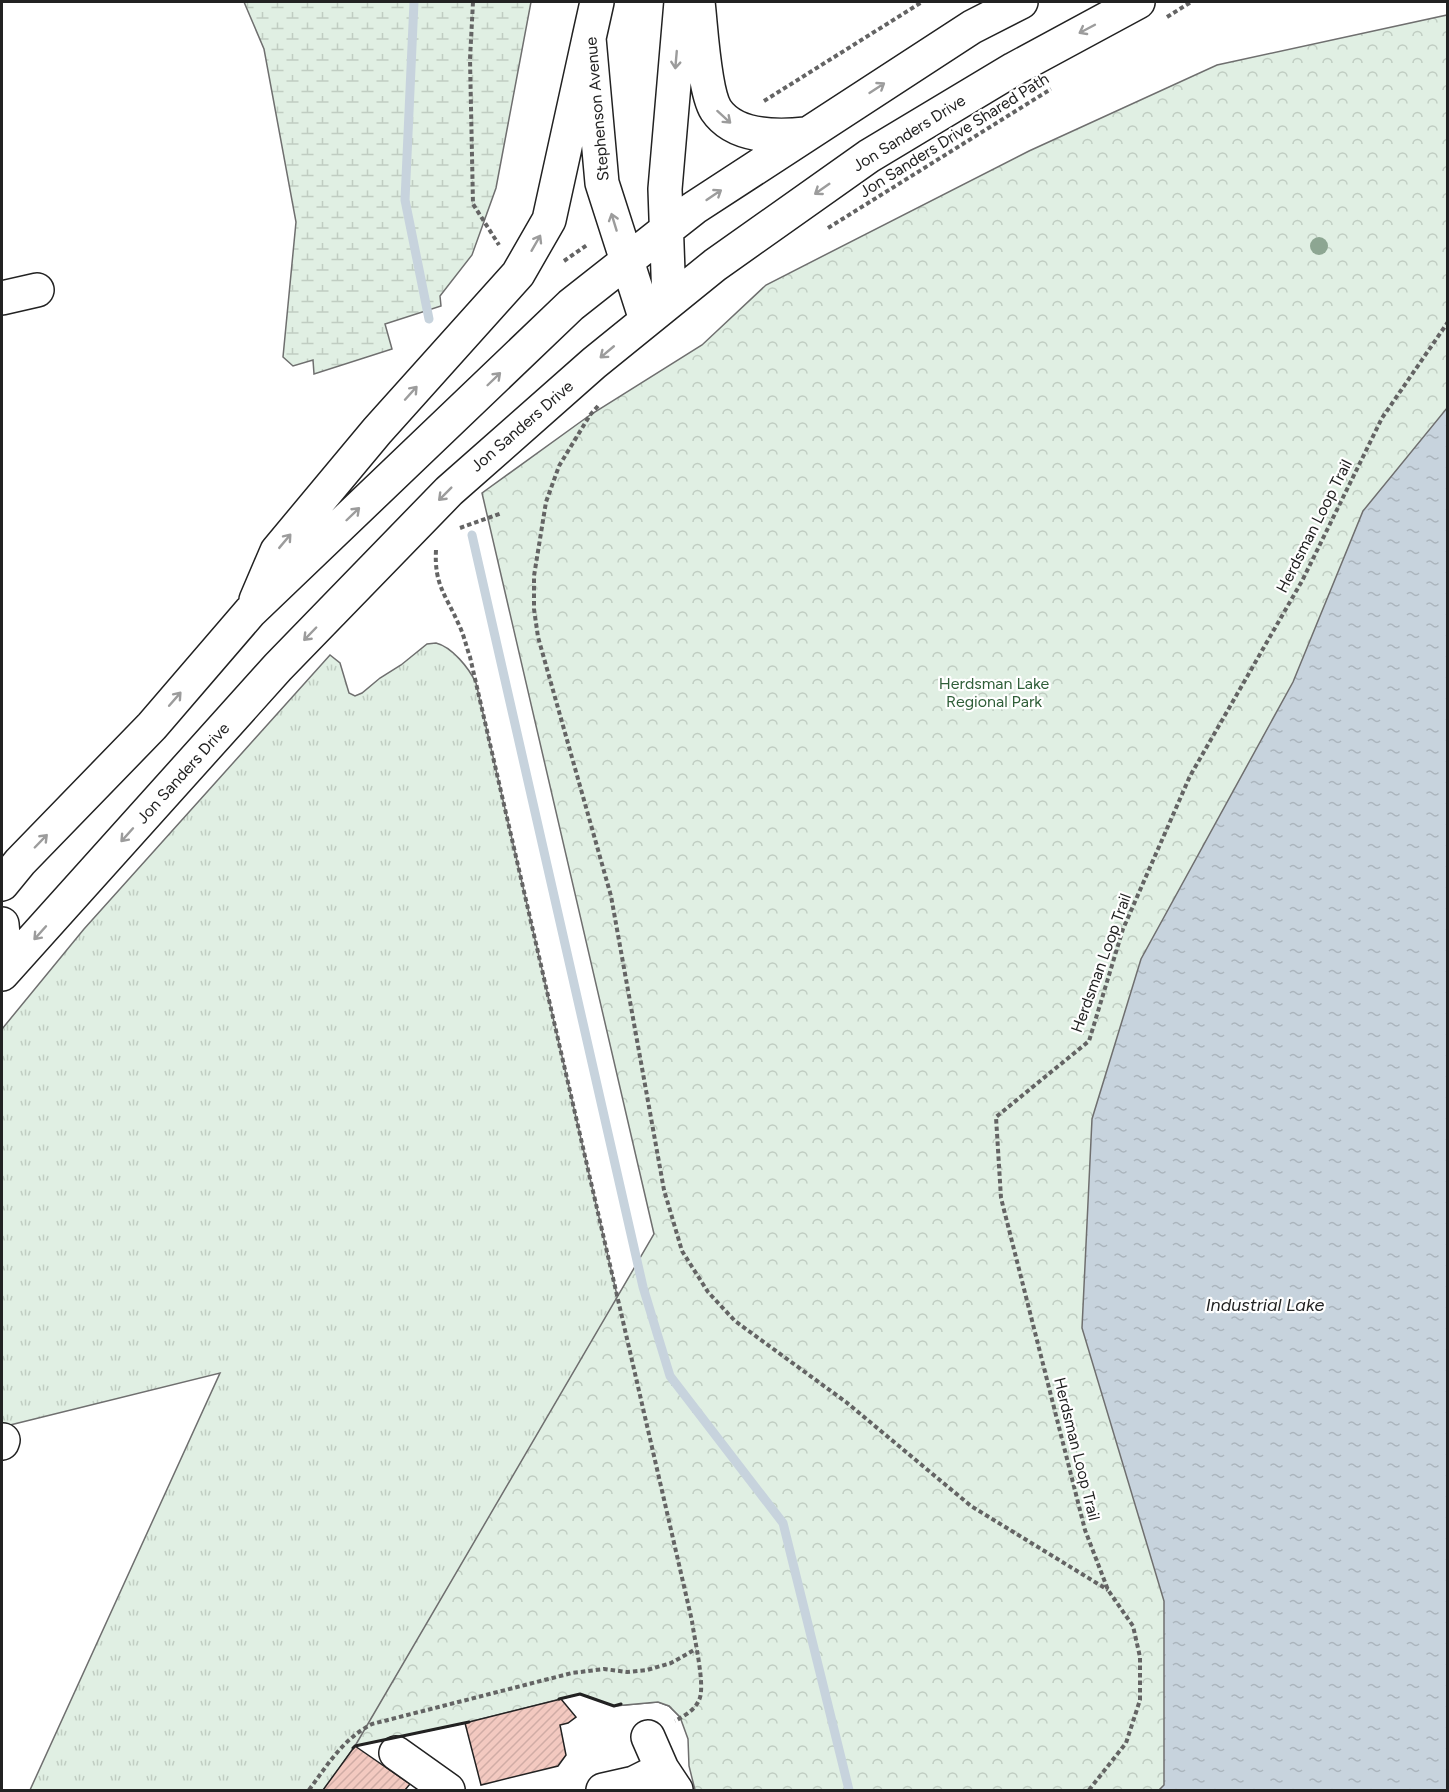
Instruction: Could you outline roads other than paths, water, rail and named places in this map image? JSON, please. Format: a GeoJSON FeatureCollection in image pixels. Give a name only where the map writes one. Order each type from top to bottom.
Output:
{"type":"FeatureCollection","features":[{"type":"Feature","properties":{"kind":"main road","name":"Stephenson Avenue"},"geometry":{"type":"LineString","coordinates":[[597,2],[589,38],[603,183],[627,261],[658,310]]}},
{"type":"Feature","properties":{"kind":"main road"},"geometry":{"type":"LineString","coordinates":[[658,310],[667,230],[665,189],[681,2]]}},
{"type":"Feature","properties":{"kind":"main road"},"geometry":{"type":"LineString","coordinates":[[698,2],[710,96],[717,111],[729,123],[747,131],[767,135],[806,134]]}},
{"type":"Feature","properties":{"kind":"main road"},"geometry":{"type":"LineString","coordinates":[[2,884],[20,862],[152,726],[250,612],[571,305],[694,208],[972,27],[1021,2]]}},
{"type":"Feature","properties":{"kind":"main road","name":"Jon Sanders Drive"},"geometry":{"type":"LineString","coordinates":[[4,972],[278,667],[448,491],[594,363],[715,265],[869,156],[1014,69],[1150,11]]}},
{"type":"Feature","properties":{"kind":"main road"},"geometry":{"type":"LineString","coordinates":[[250,612],[277,551],[377,431],[518,274],[549,220],[589,38]]}},
{"type":"Feature","properties":{"kind":"main road"},"geometry":{"type":"LineString","coordinates":[[2,298],[37,290]]}},
{"type":"Feature","properties":{"kind":"main road"},"geometry":{"type":"LineString","coordinates":[[2,924],[4,972]]}},
{"type":"Feature","properties":{"kind":"main road"},"geometry":{"type":"LineString","coordinates":[[603,1791],[634,1783],[669,1780],[648,1737]]}},
{"type":"Feature","properties":{"kind":"main road"},"geometry":{"type":"LineString","coordinates":[[396,1753],[448,1791]]}},
{"type":"Feature","properties":{"kind":"water","name":"Industrial Lake"},"geometry":{"type":"Polygon","coordinates":[[[1447,408],[1447,1790],[1159,1790],[1164,1785],[1164,1601],[1082,1328],[1092,1119],[1141,959],[1293,682],[1363,511],[1447,408]]]}},
{"type":"Feature","properties":{"kind":"waterway"},"geometry":{"type":"LineString","coordinates":[[414,2],[405,200],[429,319]]}},
{"type":"Feature","properties":{"kind":"waterway"},"geometry":{"type":"LineString","coordinates":[[472,535],[643,1287],[670,1376],[783,1523],[849,1790]]}},
{"type":"Feature","properties":{"kind":"park label","name":"Herdsman Lake Regional Park"},"geometry":{"type":"Point","coordinates":[994,692]}}]}
